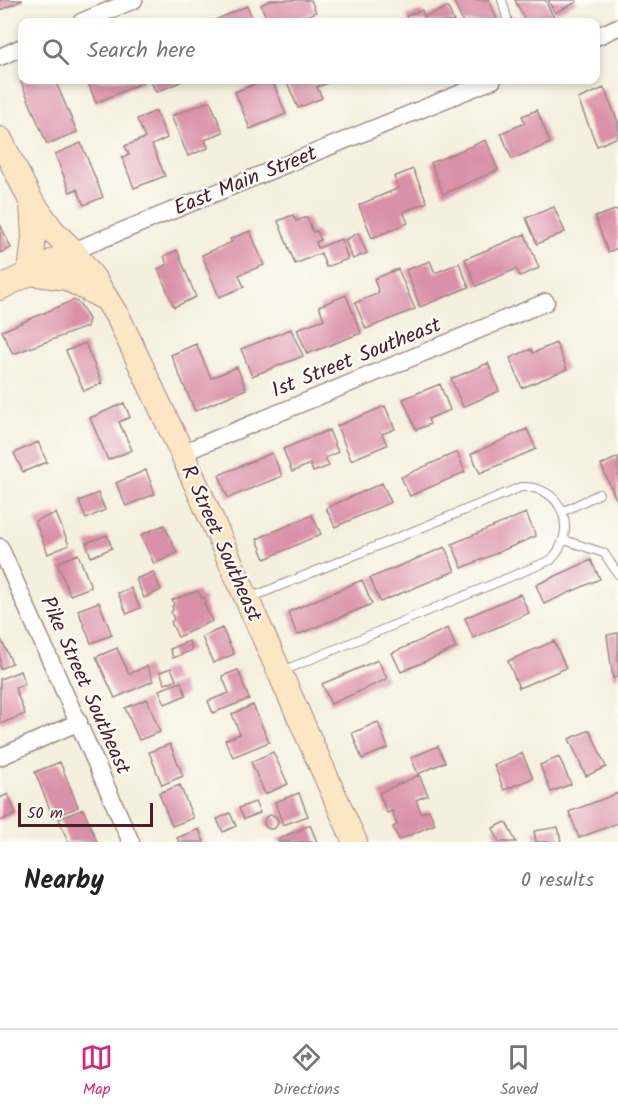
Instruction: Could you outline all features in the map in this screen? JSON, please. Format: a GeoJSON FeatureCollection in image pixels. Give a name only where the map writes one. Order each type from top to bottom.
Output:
{"type":"FeatureCollection","features":[{"type":"Feature","properties":{"kind":"main road","name":"R Street Southeast"},"geometry":{"type":"LineString","coordinates":[[2,151],[52,230],[73,251],[119,319],[182,453],[355,842]]}},
{"type":"Feature","properties":{"kind":"main road"},"geometry":{"type":"LineString","coordinates":[[32,201],[34,237],[30,273],[66,278],[107,299]]}},
{"type":"Feature","properties":{"kind":"main road","name":"East Main Street"},"geometry":{"type":"LineString","coordinates":[[0,288],[73,251]]}},
{"type":"Feature","properties":{"kind":"street"},"geometry":{"type":"LineString","coordinates":[[91,18],[134,0]]}},
{"type":"Feature","properties":{"kind":"street"},"geometry":{"type":"LineString","coordinates":[[600,36],[616,33]]}},
{"type":"Feature","properties":{"kind":"street"},"geometry":{"type":"LineString","coordinates":[[0,57],[18,49]]}},
{"type":"Feature","properties":{"kind":"street","name":"East Main Street"},"geometry":{"type":"LineString","coordinates":[[73,251],[483,84]]}},
{"type":"Feature","properties":{"kind":"street","name":"1st Street Southeast"},"geometry":{"type":"LineString","coordinates":[[182,453],[546,302]]}},
{"type":"Feature","properties":{"kind":"street","name":"Pike Street Southeast"},"geometry":{"type":"LineString","coordinates":[[0,547],[131,842]]}},
{"type":"Feature","properties":{"kind":"street"},"geometry":{"type":"LineString","coordinates":[[0,758],[79,722]]}},
{"type":"Feature","properties":{"kind":"lane"},"geometry":{"type":"LineString","coordinates":[[502,0],[507,18]]}},
{"type":"Feature","properties":{"kind":"lane"},"geometry":{"type":"LineString","coordinates":[[247,600],[521,487],[534,486],[548,494],[558,503],[566,520],[564,540],[558,553],[551,560],[280,672]]}},
{"type":"Feature","properties":{"kind":"lane"},"geometry":{"type":"LineString","coordinates":[[562,512],[599,494]]}},
{"type":"Feature","properties":{"kind":"lane"},"geometry":{"type":"LineString","coordinates":[[564,540],[604,553],[618,574]]}},
{"type":"Feature","properties":{"kind":"building"},"geometry":{"type":"Polygon","coordinates":[[[0,0],[23,0],[0,10],[0,0]]]}},
{"type":"Feature","properties":{"kind":"building"},"geometry":{"type":"Polygon","coordinates":[[[271,0],[311,0],[316,12],[302,18],[266,18],[261,5],[271,0]]]}},
{"type":"Feature","properties":{"kind":"building"},"geometry":{"type":"Polygon","coordinates":[[[453,0],[489,0],[496,18],[461,18],[453,0]]]}},
{"type":"Feature","properties":{"kind":"building"},"geometry":{"type":"Polygon","coordinates":[[[515,0],[545,0],[554,18],[524,18],[515,0]]]}},
{"type":"Feature","properties":{"kind":"building"},"geometry":{"type":"Polygon","coordinates":[[[548,0],[576,0],[577,2],[555,13],[548,0]]]}},
{"type":"Feature","properties":{"kind":"building"},"geometry":{"type":"Polygon","coordinates":[[[247,6],[252,18],[220,18],[247,6]]]}},
{"type":"Feature","properties":{"kind":"building"},"geometry":{"type":"Polygon","coordinates":[[[448,7],[452,18],[407,18],[406,16],[422,10],[424,17],[448,7]]]}},
{"type":"Feature","properties":{"kind":"building"},"geometry":{"type":"Polygon","coordinates":[[[22,84],[57,84],[77,132],[47,144],[22,84]]]}},
{"type":"Feature","properties":{"kind":"building"},"geometry":{"type":"Polygon","coordinates":[[[89,84],[139,84],[96,103],[89,84]]]}},
{"type":"Feature","properties":{"kind":"building"},"geometry":{"type":"Polygon","coordinates":[[[152,84],[175,84],[156,92],[152,84]]]}},
{"type":"Feature","properties":{"kind":"building"},"geometry":{"type":"Polygon","coordinates":[[[256,84],[274,84],[286,114],[250,129],[235,92],[256,84]]]}},
{"type":"Feature","properties":{"kind":"building"},"geometry":{"type":"Polygon","coordinates":[[[288,84],[325,84],[317,87],[322,98],[298,108],[288,84]]]}},
{"type":"Feature","properties":{"kind":"building"},"geometry":{"type":"Polygon","coordinates":[[[604,88],[618,122],[618,137],[597,146],[578,99],[604,88]]]}},
{"type":"Feature","properties":{"kind":"building"},"geometry":{"type":"Polygon","coordinates":[[[210,101],[223,132],[205,140],[208,148],[188,156],[171,116],[210,101]]]}},
{"type":"Feature","properties":{"kind":"building"},"geometry":{"type":"Polygon","coordinates":[[[537,110],[550,143],[512,159],[501,133],[525,123],[522,116],[537,110]]]}},
{"type":"Feature","properties":{"kind":"building"},"geometry":{"type":"Polygon","coordinates":[[[156,111],[167,138],[152,145],[165,176],[134,188],[122,157],[129,155],[125,146],[145,138],[137,119],[156,111]]]}},
{"type":"Feature","properties":{"kind":"building"},"geometry":{"type":"Polygon","coordinates":[[[486,140],[498,170],[443,194],[431,163],[486,140]]]}},
{"type":"Feature","properties":{"kind":"building"},"geometry":{"type":"Polygon","coordinates":[[[81,143],[103,197],[84,205],[77,189],[70,192],[55,154],[81,143]]]}},
{"type":"Feature","properties":{"kind":"building"},"geometry":{"type":"Polygon","coordinates":[[[413,169],[427,202],[403,212],[408,223],[372,238],[359,205],[399,188],[394,177],[413,169]]]}},
{"type":"Feature","properties":{"kind":"building"},"geometry":{"type":"Polygon","coordinates":[[[554,207],[565,232],[537,244],[526,218],[554,207]]]}},
{"type":"Feature","properties":{"kind":"building"},"geometry":{"type":"Polygon","coordinates":[[[618,209],[618,248],[608,252],[595,217],[618,209]]]}},
{"type":"Feature","properties":{"kind":"building"},"geometry":{"type":"Polygon","coordinates":[[[293,215],[296,221],[307,217],[313,232],[317,231],[321,240],[316,242],[318,248],[341,239],[348,259],[326,267],[321,253],[295,264],[278,221],[293,215]]]}},
{"type":"Feature","properties":{"kind":"building"},"geometry":{"type":"Polygon","coordinates":[[[0,224],[11,248],[0,253],[0,224]]]}},
{"type":"Feature","properties":{"kind":"building"},"geometry":{"type":"Polygon","coordinates":[[[250,231],[264,265],[239,275],[244,287],[219,297],[202,255],[250,231]]]}},
{"type":"Feature","properties":{"kind":"building"},"geometry":{"type":"Polygon","coordinates":[[[358,233],[367,253],[353,259],[345,240],[358,233]]]}},
{"type":"Feature","properties":{"kind":"building"},"geometry":{"type":"Polygon","coordinates":[[[525,234],[539,268],[520,276],[516,269],[476,286],[465,259],[525,234]]]}},
{"type":"Feature","properties":{"kind":"building"},"geometry":{"type":"Polygon","coordinates":[[[177,250],[196,297],[174,307],[158,269],[167,265],[164,256],[177,250]]]}},
{"type":"Feature","properties":{"kind":"building"},"geometry":{"type":"Polygon","coordinates":[[[430,261],[435,273],[459,263],[469,287],[420,307],[406,270],[430,261]]]}},
{"type":"Feature","properties":{"kind":"building"},"geometry":{"type":"Polygon","coordinates":[[[398,269],[415,309],[366,329],[355,303],[379,293],[374,279],[398,269]]]}},
{"type":"Feature","properties":{"kind":"building"},"geometry":{"type":"Polygon","coordinates":[[[346,295],[361,333],[307,354],[297,329],[324,319],[319,306],[346,295]]]}},
{"type":"Feature","properties":{"kind":"building"},"geometry":{"type":"Polygon","coordinates":[[[74,300],[80,304],[89,319],[87,327],[13,354],[2,331],[74,300]]]}},
{"type":"Feature","properties":{"kind":"building"},"geometry":{"type":"Polygon","coordinates":[[[291,329],[303,356],[252,376],[241,349],[291,329]]]}},
{"type":"Feature","properties":{"kind":"building"},"geometry":{"type":"Polygon","coordinates":[[[85,343],[102,383],[84,391],[66,351],[85,343]]]}},
{"type":"Feature","properties":{"kind":"building"},"geometry":{"type":"Polygon","coordinates":[[[556,343],[567,369],[522,388],[510,358],[531,349],[533,353],[556,343]]]}},
{"type":"Feature","properties":{"kind":"building"},"geometry":{"type":"Polygon","coordinates":[[[196,344],[211,378],[237,367],[246,389],[195,411],[171,355],[196,344]]]}},
{"type":"Feature","properties":{"kind":"building"},"geometry":{"type":"Polygon","coordinates":[[[488,363],[499,391],[463,407],[451,379],[488,363]]]}},
{"type":"Feature","properties":{"kind":"building"},"geometry":{"type":"Polygon","coordinates":[[[440,384],[450,410],[428,419],[430,424],[416,430],[403,399],[440,384]]]}},
{"type":"Feature","properties":{"kind":"building"},"geometry":{"type":"Polygon","coordinates":[[[124,403],[130,417],[119,422],[132,450],[108,460],[90,418],[124,403]]]}},
{"type":"Feature","properties":{"kind":"building"},"geometry":{"type":"Polygon","coordinates":[[[385,406],[395,429],[382,434],[387,445],[351,460],[337,426],[385,406]]]}},
{"type":"Feature","properties":{"kind":"building"},"geometry":{"type":"Polygon","coordinates":[[[527,429],[536,449],[480,473],[471,454],[527,429]]]}},
{"type":"Feature","properties":{"kind":"building"},"geometry":{"type":"Polygon","coordinates":[[[329,430],[338,452],[325,458],[329,466],[313,472],[310,464],[292,472],[283,449],[329,430]]]}},
{"type":"Feature","properties":{"kind":"building"},"geometry":{"type":"Polygon","coordinates":[[[38,442],[47,462],[23,472],[14,453],[38,442]]]}},
{"type":"Feature","properties":{"kind":"building"},"geometry":{"type":"Polygon","coordinates":[[[457,452],[465,472],[410,496],[401,477],[457,452]]]}},
{"type":"Feature","properties":{"kind":"building"},"geometry":{"type":"Polygon","coordinates":[[[272,453],[282,476],[228,498],[219,475],[272,453]]]}},
{"type":"Feature","properties":{"kind":"building"},"geometry":{"type":"Polygon","coordinates":[[[618,457],[618,503],[601,465],[618,457]]]}},
{"type":"Feature","properties":{"kind":"building"},"geometry":{"type":"Polygon","coordinates":[[[146,470],[155,494],[126,506],[116,483],[146,470]]]}},
{"type":"Feature","properties":{"kind":"building"},"geometry":{"type":"Polygon","coordinates":[[[382,483],[391,502],[335,527],[326,508],[382,483]]]}},
{"type":"Feature","properties":{"kind":"building"},"geometry":{"type":"Polygon","coordinates":[[[98,493],[105,510],[86,519],[79,501],[98,493]]]}},
{"type":"Feature","properties":{"kind":"building"},"geometry":{"type":"Polygon","coordinates":[[[56,513],[69,545],[48,554],[35,521],[56,513]]]}},
{"type":"Feature","properties":{"kind":"building"},"geometry":{"type":"Polygon","coordinates":[[[526,513],[536,536],[462,568],[452,544],[526,513]]]}},
{"type":"Feature","properties":{"kind":"building"},"geometry":{"type":"Polygon","coordinates":[[[312,515],[321,534],[265,559],[257,539],[312,515]]]}},
{"type":"Feature","properties":{"kind":"building"},"geometry":{"type":"Polygon","coordinates":[[[164,525],[177,553],[154,564],[141,535],[164,525]]]}},
{"type":"Feature","properties":{"kind":"building"},"geometry":{"type":"Polygon","coordinates":[[[107,535],[112,548],[91,557],[86,543],[107,535]]]}},
{"type":"Feature","properties":{"kind":"building"},"geometry":{"type":"Polygon","coordinates":[[[445,547],[455,571],[380,602],[370,578],[445,547]]]}},
{"type":"Feature","properties":{"kind":"building"},"geometry":{"type":"Polygon","coordinates":[[[78,554],[91,587],[70,595],[57,563],[78,554]]]}},
{"type":"Feature","properties":{"kind":"building"},"geometry":{"type":"Polygon","coordinates":[[[591,560],[600,579],[544,604],[536,585],[591,560]]]}},
{"type":"Feature","properties":{"kind":"building"},"geometry":{"type":"Polygon","coordinates":[[[153,572],[161,590],[144,598],[136,579],[153,572]]]}},
{"type":"Feature","properties":{"kind":"building"},"geometry":{"type":"Polygon","coordinates":[[[362,580],[372,604],[297,635],[288,612],[362,580]]]}},
{"type":"Feature","properties":{"kind":"building"},"geometry":{"type":"Polygon","coordinates":[[[131,588],[140,608],[127,614],[118,593],[131,588]]]}},
{"type":"Feature","properties":{"kind":"building"},"geometry":{"type":"Polygon","coordinates":[[[198,591],[206,601],[204,603],[212,621],[178,637],[171,622],[174,620],[171,612],[174,605],[172,600],[198,591]]]}},
{"type":"Feature","properties":{"kind":"building"},"geometry":{"type":"Polygon","coordinates":[[[520,594],[529,613],[473,638],[465,618],[520,594]]]}},
{"type":"Feature","properties":{"kind":"building"},"geometry":{"type":"Polygon","coordinates":[[[99,602],[112,635],[91,643],[78,610],[99,602]]]}},
{"type":"Feature","properties":{"kind":"building"},"geometry":{"type":"Polygon","coordinates":[[[222,628],[234,654],[213,663],[202,637],[222,628]]]}},
{"type":"Feature","properties":{"kind":"building"},"geometry":{"type":"Polygon","coordinates":[[[448,628],[456,648],[401,672],[392,653],[448,628]]]}},
{"type":"Feature","properties":{"kind":"building"},"geometry":{"type":"Polygon","coordinates":[[[618,633],[618,677],[613,678],[607,635],[618,633]]]}},
{"type":"Feature","properties":{"kind":"building"},"geometry":{"type":"Polygon","coordinates":[[[0,637],[12,663],[0,669],[0,637]]]}},
{"type":"Feature","properties":{"kind":"building"},"geometry":{"type":"Polygon","coordinates":[[[189,641],[192,650],[173,658],[170,649],[189,641]]]}},
{"type":"Feature","properties":{"kind":"building"},"geometry":{"type":"Polygon","coordinates":[[[554,641],[566,668],[519,688],[508,661],[554,641]]]}},
{"type":"Feature","properties":{"kind":"building"},"geometry":{"type":"Polygon","coordinates":[[[117,648],[129,674],[147,666],[153,681],[115,698],[96,657],[117,648]]]}},
{"type":"Feature","properties":{"kind":"building"},"geometry":{"type":"Polygon","coordinates":[[[378,660],[387,679],[331,704],[322,684],[378,660]]]}},
{"type":"Feature","properties":{"kind":"building"},"geometry":{"type":"Polygon","coordinates":[[[171,668],[176,680],[165,684],[160,672],[171,668]]]}},
{"type":"Feature","properties":{"kind":"building"},"geometry":{"type":"Polygon","coordinates":[[[238,670],[249,699],[213,713],[208,701],[229,693],[222,676],[238,670]]]}},
{"type":"Feature","properties":{"kind":"building"},"geometry":{"type":"Polygon","coordinates":[[[20,671],[25,684],[15,688],[25,714],[0,724],[0,679],[20,671]]]}},
{"type":"Feature","properties":{"kind":"building"},"geometry":{"type":"Polygon","coordinates":[[[181,682],[186,695],[165,704],[159,690],[181,682]]]}},
{"type":"Feature","properties":{"kind":"building"},"geometry":{"type":"Polygon","coordinates":[[[147,699],[160,732],[139,740],[125,708],[147,699]]]}},
{"type":"Feature","properties":{"kind":"building"},"geometry":{"type":"Polygon","coordinates":[[[253,705],[269,742],[233,757],[225,740],[240,734],[232,714],[253,705]]]}},
{"type":"Feature","properties":{"kind":"building"},"geometry":{"type":"Polygon","coordinates":[[[378,722],[388,748],[362,759],[352,733],[378,722]]]}},
{"type":"Feature","properties":{"kind":"building"},"geometry":{"type":"Polygon","coordinates":[[[590,730],[606,767],[586,776],[569,739],[590,730]]]}},
{"type":"Feature","properties":{"kind":"building"},"geometry":{"type":"Polygon","coordinates":[[[170,744],[183,776],[162,785],[149,752],[170,744]]]}},
{"type":"Feature","properties":{"kind":"building"},"geometry":{"type":"Polygon","coordinates":[[[438,746],[445,762],[418,774],[411,758],[438,746]]]}},
{"type":"Feature","properties":{"kind":"building"},"geometry":{"type":"Polygon","coordinates":[[[273,752],[288,784],[265,794],[251,762],[273,752]]]}},
{"type":"Feature","properties":{"kind":"building"},"geometry":{"type":"Polygon","coordinates":[[[522,753],[533,778],[504,790],[494,765],[522,753]]]}},
{"type":"Feature","properties":{"kind":"building"},"geometry":{"type":"Polygon","coordinates":[[[559,757],[571,784],[551,792],[540,765],[559,757]]]}},
{"type":"Feature","properties":{"kind":"building"},"geometry":{"type":"Polygon","coordinates":[[[60,762],[78,807],[53,817],[35,772],[60,762]]]}},
{"type":"Feature","properties":{"kind":"building"},"geometry":{"type":"Polygon","coordinates":[[[419,775],[428,795],[416,800],[421,813],[429,810],[435,824],[399,840],[393,827],[397,825],[392,811],[387,813],[379,793],[419,775]]]}},
{"type":"Feature","properties":{"kind":"building"},"geometry":{"type":"Polygon","coordinates":[[[180,785],[193,818],[172,826],[159,793],[180,785]]]}},
{"type":"Feature","properties":{"kind":"building"},"geometry":{"type":"Polygon","coordinates":[[[299,793],[308,816],[283,825],[275,802],[299,793]]]}},
{"type":"Feature","properties":{"kind":"building"},"geometry":{"type":"Polygon","coordinates":[[[618,793],[618,823],[579,838],[569,812],[618,793]]]}},
{"type":"Feature","properties":{"kind":"building"},"geometry":{"type":"Polygon","coordinates":[[[8,794],[16,814],[0,821],[0,798],[8,794]]]}},
{"type":"Feature","properties":{"kind":"building"},"geometry":{"type":"Polygon","coordinates":[[[255,802],[260,813],[244,819],[239,808],[255,802]]]}},
{"type":"Feature","properties":{"kind":"building"},"geometry":{"type":"Polygon","coordinates":[[[83,809],[97,842],[68,842],[59,819],[83,809]]]}},
{"type":"Feature","properties":{"kind":"building"},"geometry":{"type":"Polygon","coordinates":[[[230,813],[236,826],[223,832],[217,819],[230,813]]]}},
{"type":"Feature","properties":{"kind":"building"},"geometry":{"type":"Polygon","coordinates":[[[271,815],[276,817],[278,822],[276,827],[271,829],[266,827],[264,822],[266,817],[271,815]]]}},
{"type":"Feature","properties":{"kind":"building"},"geometry":{"type":"Polygon","coordinates":[[[506,822],[516,842],[499,842],[493,828],[506,822]]]}},
{"type":"Feature","properties":{"kind":"building"},"geometry":{"type":"Polygon","coordinates":[[[310,825],[317,842],[279,842],[278,839],[310,825]]]}},
{"type":"Feature","properties":{"kind":"building"},"geometry":{"type":"Polygon","coordinates":[[[558,827],[561,842],[536,842],[534,831],[558,827]]]}},
{"type":"Feature","properties":{"kind":"building"},"geometry":{"type":"Polygon","coordinates":[[[199,829],[204,842],[179,842],[177,838],[199,829]]]}}]}
